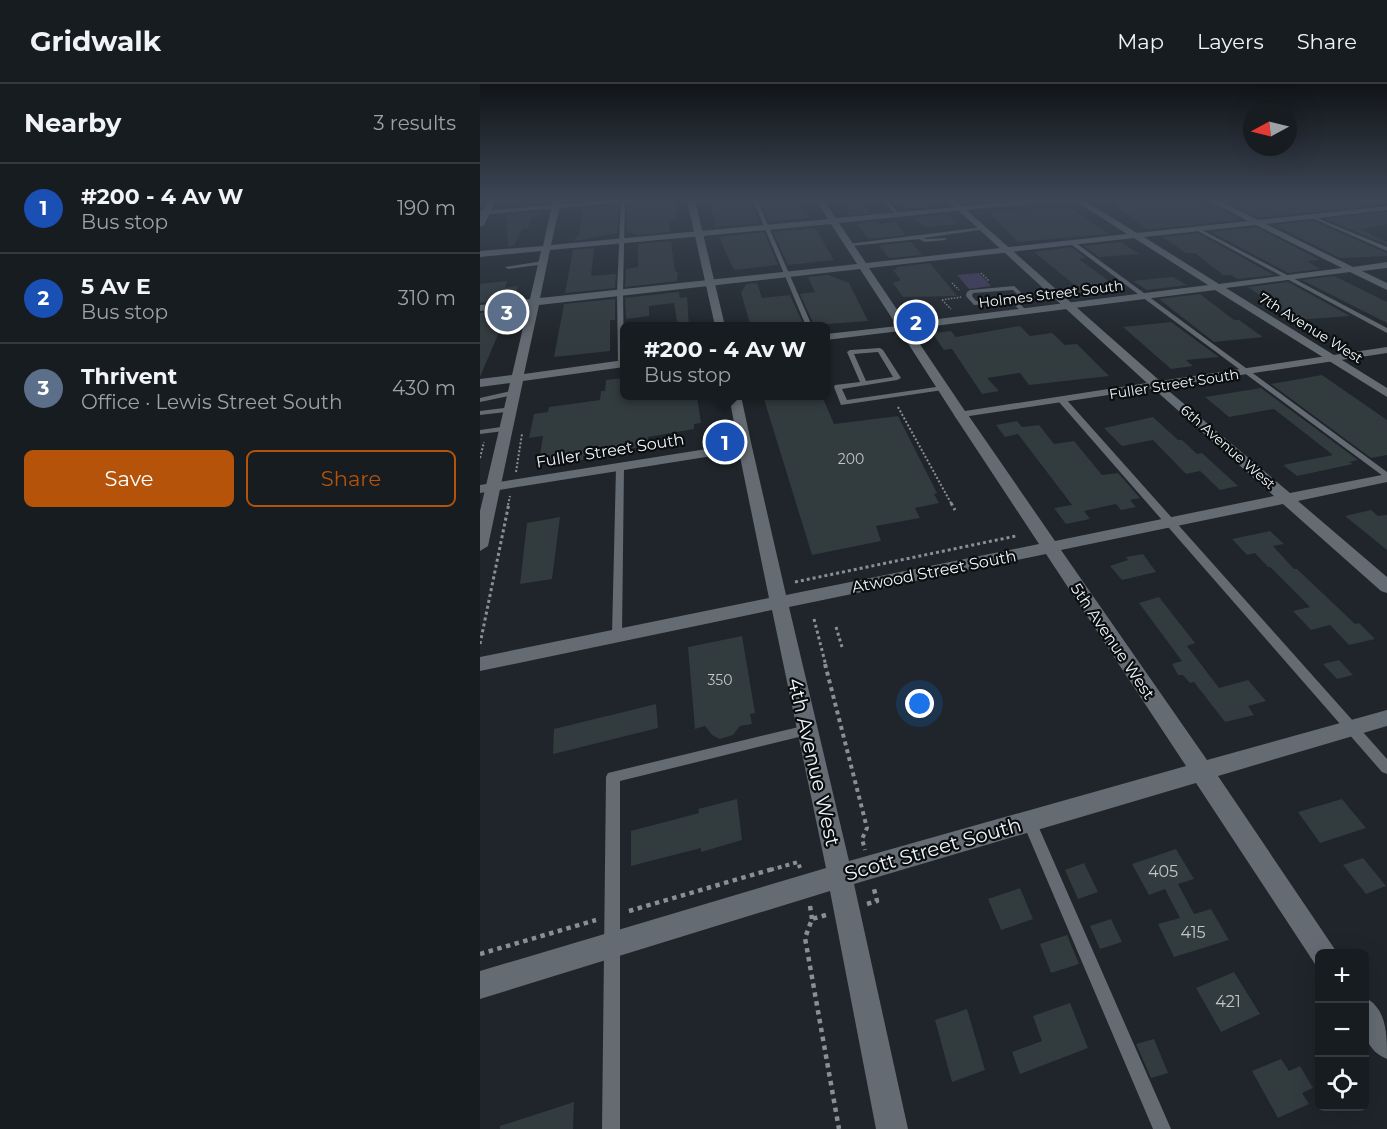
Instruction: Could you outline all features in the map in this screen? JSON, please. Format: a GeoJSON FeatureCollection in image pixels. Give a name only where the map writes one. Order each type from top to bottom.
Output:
{"type":"FeatureCollection","features":[{"type":"Feature","properties":{"kind":"street"},"geometry":{"type":"LineString","coordinates":[[480,254],[539,249]]}},
{"type":"Feature","properties":{"kind":"street"},"geometry":{"type":"LineString","coordinates":[[480,546],[487,488],[508,428],[520,377],[532,302],[548,249]]}},
{"type":"Feature","properties":{"kind":"street"},"geometry":{"type":"LineString","coordinates":[[702,249],[719,322]]}},
{"type":"Feature","properties":{"kind":"street","name":"5th Avenue West"},"geometry":{"type":"LineString","coordinates":[[854,249],[1049,548],[1322,949]]}},
{"type":"Feature","properties":{"kind":"street"},"geometry":{"type":"LineString","coordinates":[[480,308],[1023,249]]}},
{"type":"Feature","properties":{"kind":"street","name":"7th Avenue West"},"geometry":{"type":"LineString","coordinates":[[1156,249],[1387,393]]}},
{"type":"Feature","properties":{"kind":"street"},"geometry":{"type":"LineString","coordinates":[[1310,249],[1387,287]]}},
{"type":"Feature","properties":{"kind":"street","name":"6th Avenue West"},"geometry":{"type":"LineString","coordinates":[[1010,250],[1158,386],[1288,498],[1387,588]]}},
{"type":"Feature","properties":{"kind":"street","name":"Holmes Street South"},"geometry":{"type":"LineString","coordinates":[[830,336],[1387,266]]}},
{"type":"Feature","properties":{"kind":"street","name":"Fuller Street South"},"geometry":{"type":"LineString","coordinates":[[961,415],[1387,350]]}},
{"type":"Feature","properties":{"kind":"street"},"geometry":{"type":"LineString","coordinates":[[480,382],[620,364]]}},
{"type":"Feature","properties":{"kind":"street","name":"4th Avenue West"},"geometry":{"type":"LineString","coordinates":[[736,400],[840,876],[892,1129]]}},
{"type":"Feature","properties":{"kind":"street","name":"Fuller Street South"},"geometry":{"type":"LineString","coordinates":[[487,488],[745,447]]}},
{"type":"Feature","properties":{"kind":"street","name":"Atwood Street South"},"geometry":{"type":"LineString","coordinates":[[480,664],[1387,477]]}},
{"type":"Feature","properties":{"kind":"street","name":"Scott Street South"},"geometry":{"type":"LineString","coordinates":[[480,985],[806,885],[1387,718]]}},
{"type":"Feature","properties":{"kind":"street"},"geometry":{"type":"LineString","coordinates":[[1369,1017],[1387,1044]]}},
{"type":"Feature","properties":{"kind":"lane"},"geometry":{"type":"LineString","coordinates":[[621,249],[621,322]]}},
{"type":"Feature","properties":{"kind":"lane"},"geometry":{"type":"LineString","coordinates":[[775,249],[807,322]]}},
{"type":"Feature","properties":{"kind":"lane"},"geometry":{"type":"LineString","coordinates":[[1080,249],[1249,372],[1387,477]]}},
{"type":"Feature","properties":{"kind":"lane"},"geometry":{"type":"LineString","coordinates":[[1234,249],[1387,331]]}},
{"type":"Feature","properties":{"kind":"lane"},"geometry":{"type":"LineString","coordinates":[[508,267],[543,263]]}},
{"type":"Feature","properties":{"kind":"lane"},"geometry":{"type":"LineString","coordinates":[[1012,300],[1024,298],[1014,288],[970,292],[969,296],[974,303],[1012,300],[1025,312]]}},
{"type":"Feature","properties":{"kind":"lane"},"geometry":{"type":"LineString","coordinates":[[864,383],[850,352],[880,350],[906,394]]}},
{"type":"Feature","properties":{"kind":"lane"},"geometry":{"type":"LineString","coordinates":[[897,378],[838,387],[844,403],[943,388]]}},
{"type":"Feature","properties":{"kind":"lane"},"geometry":{"type":"LineString","coordinates":[[480,400],[516,392]]}},
{"type":"Feature","properties":{"kind":"lane"},"geometry":{"type":"LineString","coordinates":[[1062,400],[1387,768]]}},
{"type":"Feature","properties":{"kind":"lane"},"geometry":{"type":"LineString","coordinates":[[480,413],[512,409]]}},
{"type":"Feature","properties":{"kind":"lane"},"geometry":{"type":"LineString","coordinates":[[480,432],[508,428]]}},
{"type":"Feature","properties":{"kind":"lane"},"geometry":{"type":"LineString","coordinates":[[618,635],[620,467]]}},
{"type":"Feature","properties":{"kind":"lane"},"geometry":{"type":"LineString","coordinates":[[610,1129],[612,777],[807,730]]}},
{"type":"Feature","properties":{"kind":"lane"},"geometry":{"type":"LineString","coordinates":[[1029,821],[1162,1129]]}},
{"type":"Feature","properties":{"kind":"path"},"geometry":{"type":"LineString","coordinates":[[952,283],[962,293]]}},
{"type":"Feature","properties":{"kind":"path"},"geometry":{"type":"LineString","coordinates":[[898,406],[955,510]]}},
{"type":"Feature","properties":{"kind":"path"},"geometry":{"type":"LineString","coordinates":[[480,644],[524,423]]}},
{"type":"Feature","properties":{"kind":"path"},"geometry":{"type":"LineString","coordinates":[[795,582],[1016,536]]}},
{"type":"Feature","properties":{"kind":"path"},"geometry":{"type":"LineString","coordinates":[[836,627],[842,647]]}},
{"type":"Feature","properties":{"kind":"path"},"geometry":{"type":"LineString","coordinates":[[480,954],[798,862],[806,885],[812,919]]}},
{"type":"Feature","properties":{"kind":"shaded area"},"geometry":{"type":"Polygon","coordinates":[[[979,273],[991,286],[969,289],[957,275],[979,273]]]}},
{"type":"Feature","properties":{"kind":"building"},"geometry":{"type":"Polygon","coordinates":[[[594,249],[591,276],[616,274],[615,288],[565,293],[573,250],[594,249]]]}},
{"type":"Feature","properties":{"kind":"building"},"geometry":{"type":"Polygon","coordinates":[[[638,249],[672,249],[675,271],[678,272],[677,281],[625,287],[626,269],[638,267],[638,249]]]}},
{"type":"Feature","properties":{"kind":"building"},"geometry":{"type":"Polygon","coordinates":[[[724,249],[771,249],[778,265],[734,270],[724,249]]]}},
{"type":"Feature","properties":{"kind":"building"},"geometry":{"type":"Polygon","coordinates":[[[781,249],[827,249],[834,260],[788,265],[781,249]]]}},
{"type":"Feature","properties":{"kind":"building"},"geometry":{"type":"Polygon","coordinates":[[[882,249],[917,249],[922,255],[889,258],[882,249]]]}},
{"type":"Feature","properties":{"kind":"building"},"geometry":{"type":"Polygon","coordinates":[[[1073,249],[1086,258],[1079,259],[1121,290],[1080,294],[1071,282],[1034,252],[1073,249]]]}},
{"type":"Feature","properties":{"kind":"building"},"geometry":{"type":"Polygon","coordinates":[[[1088,249],[1131,249],[1139,254],[1099,257],[1088,249]]]}},
{"type":"Feature","properties":{"kind":"building"},"geometry":{"type":"Polygon","coordinates":[[[1180,249],[1227,249],[1274,275],[1237,279],[1231,275],[1223,275],[1195,253],[1186,253],[1180,249]]]}},
{"type":"Feature","properties":{"kind":"building"},"geometry":{"type":"Polygon","coordinates":[[[1242,249],[1298,249],[1320,260],[1307,261],[1320,269],[1288,273],[1242,249]]]}},
{"type":"Feature","properties":{"kind":"building"},"geometry":{"type":"Polygon","coordinates":[[[1322,249],[1377,249],[1387,253],[1387,256],[1340,258],[1322,249]]]}},
{"type":"Feature","properties":{"kind":"building"},"geometry":{"type":"Polygon","coordinates":[[[930,263],[957,296],[903,297],[893,283],[901,280],[893,270],[897,269],[896,267],[930,263]]]}},
{"type":"Feature","properties":{"kind":"building"},"geometry":{"type":"Polygon","coordinates":[[[828,275],[849,283],[868,321],[830,324],[830,322],[813,322],[800,294],[815,292],[808,277],[828,275]]]}},
{"type":"Feature","properties":{"kind":"building"},"geometry":{"type":"Polygon","coordinates":[[[1334,276],[1387,302],[1387,323],[1302,280],[1334,276]]]}},
{"type":"Feature","properties":{"kind":"building"},"geometry":{"type":"Polygon","coordinates":[[[1173,277],[1187,285],[1147,290],[1133,281],[1173,277]]]}},
{"type":"Feature","properties":{"kind":"building"},"geometry":{"type":"Polygon","coordinates":[[[507,281],[505,288],[518,286],[515,299],[480,303],[480,284],[507,281]]]}},
{"type":"Feature","properties":{"kind":"building"},"geometry":{"type":"Polygon","coordinates":[[[1288,282],[1350,316],[1296,320],[1248,287],[1288,282]]]}},
{"type":"Feature","properties":{"kind":"building"},"geometry":{"type":"Polygon","coordinates":[[[757,283],[762,298],[790,295],[802,322],[750,322],[741,293],[746,284],[757,283]]]}},
{"type":"Feature","properties":{"kind":"building"},"geometry":{"type":"Polygon","coordinates":[[[679,292],[680,298],[687,297],[689,322],[677,322],[674,303],[649,306],[649,316],[626,319],[625,298],[679,292]]]}},
{"type":"Feature","properties":{"kind":"building"},"geometry":{"type":"Polygon","coordinates":[[[1200,294],[1234,320],[1239,320],[1263,337],[1214,342],[1159,299],[1200,294]]]}},
{"type":"Feature","properties":{"kind":"building"},"geometry":{"type":"Polygon","coordinates":[[[615,299],[615,320],[610,320],[610,351],[554,357],[564,304],[615,299]]]}},
{"type":"Feature","properties":{"kind":"building"},"geometry":{"type":"Polygon","coordinates":[[[512,310],[509,323],[503,323],[480,377],[480,313],[512,310]]]}},
{"type":"Feature","properties":{"kind":"building"},"geometry":{"type":"Polygon","coordinates":[[[1171,322],[1219,357],[1186,360],[1193,366],[1171,369],[1123,327],[1171,322]]]}},
{"type":"Feature","properties":{"kind":"building"},"geometry":{"type":"Polygon","coordinates":[[[1020,326],[1030,336],[1052,333],[1065,345],[1077,344],[1109,376],[1029,385],[1020,373],[987,378],[999,391],[982,394],[952,349],[944,350],[932,333],[951,331],[956,337],[1020,326]]]}},
{"type":"Feature","properties":{"kind":"building"},"geometry":{"type":"Polygon","coordinates":[[[1322,375],[1387,420],[1387,455],[1371,458],[1271,384],[1322,375]]]}},
{"type":"Feature","properties":{"kind":"building"},"geometry":{"type":"Polygon","coordinates":[[[620,378],[620,400],[698,400],[701,423],[694,424],[694,429],[648,437],[648,446],[583,456],[583,460],[547,463],[548,458],[539,460],[543,436],[529,438],[534,414],[548,412],[549,407],[600,400],[601,391],[605,391],[606,380],[620,378]]]}},
{"type":"Feature","properties":{"kind":"building"},"geometry":{"type":"Polygon","coordinates":[[[1261,388],[1358,460],[1349,462],[1353,464],[1297,476],[1283,465],[1333,455],[1274,409],[1229,417],[1205,397],[1261,388]]]}},
{"type":"Feature","properties":{"kind":"building"},"geometry":{"type":"Polygon","coordinates":[[[764,400],[824,400],[834,424],[898,416],[937,493],[934,494],[939,503],[915,508],[920,518],[876,526],[881,541],[812,555],[764,400]]]}},
{"type":"Feature","properties":{"kind":"building"},"geometry":{"type":"Polygon","coordinates":[[[1153,417],[1197,454],[1202,453],[1238,486],[1220,490],[1200,471],[1186,474],[1153,440],[1122,446],[1104,428],[1153,417]]]}},
{"type":"Feature","properties":{"kind":"building"},"geometry":{"type":"Polygon","coordinates":[[[1017,421],[1022,427],[1039,425],[1054,444],[1074,441],[1102,475],[1118,473],[1140,498],[1130,500],[1136,507],[1121,510],[1116,504],[1084,511],[1090,519],[1066,524],[1054,508],[1072,505],[1018,434],[1005,437],[996,425],[1017,421]]]}},
{"type":"Feature","properties":{"kind":"building"},"geometry":{"type":"Polygon","coordinates":[[[1371,510],[1378,516],[1387,515],[1387,550],[1345,516],[1371,510]]]}},
{"type":"Feature","properties":{"kind":"building"},"geometry":{"type":"Polygon","coordinates":[[[560,517],[552,579],[520,584],[527,523],[560,517]]]}},
{"type":"Feature","properties":{"kind":"building"},"geometry":{"type":"Polygon","coordinates":[[[1270,531],[1284,544],[1273,546],[1294,569],[1297,569],[1355,624],[1359,623],[1375,639],[1349,645],[1330,625],[1311,630],[1293,611],[1310,607],[1255,553],[1247,555],[1232,539],[1270,531]]]}},
{"type":"Feature","properties":{"kind":"building"},"geometry":{"type":"Polygon","coordinates":[[[1143,554],[1156,572],[1122,580],[1110,566],[1128,560],[1126,557],[1143,554]]]}},
{"type":"Feature","properties":{"kind":"building"},"geometry":{"type":"Polygon","coordinates":[[[1159,597],[1195,643],[1187,646],[1219,688],[1248,680],[1266,701],[1248,706],[1254,715],[1225,722],[1194,682],[1190,683],[1183,675],[1178,675],[1172,664],[1182,661],[1139,603],[1159,597]]]}},
{"type":"Feature","properties":{"kind":"building"},"geometry":{"type":"Polygon","coordinates":[[[742,636],[755,713],[750,714],[752,724],[740,726],[733,735],[720,739],[712,735],[705,726],[695,729],[688,647],[742,636]]]}},
{"type":"Feature","properties":{"kind":"building"},"geometry":{"type":"Polygon","coordinates":[[[1339,660],[1353,675],[1337,679],[1323,664],[1339,660]]]}},
{"type":"Feature","properties":{"kind":"building"},"geometry":{"type":"Polygon","coordinates":[[[656,704],[658,728],[553,754],[554,729],[656,704]]]}},
{"type":"Feature","properties":{"kind":"building"},"geometry":{"type":"Polygon","coordinates":[[[737,799],[742,840],[701,852],[701,848],[631,866],[631,831],[699,813],[698,809],[737,799]]]}},
{"type":"Feature","properties":{"kind":"building"},"geometry":{"type":"Polygon","coordinates":[[[1342,799],[1366,828],[1320,843],[1298,812],[1342,799]]]}},
{"type":"Feature","properties":{"kind":"building"},"geometry":{"type":"Polygon","coordinates":[[[1176,849],[1194,879],[1178,884],[1194,914],[1211,909],[1229,940],[1174,957],[1158,924],[1180,918],[1165,889],[1149,895],[1132,864],[1176,849]]]}},
{"type":"Feature","properties":{"kind":"building"},"geometry":{"type":"Polygon","coordinates":[[[1363,858],[1386,886],[1366,894],[1343,865],[1363,858]]]}},
{"type":"Feature","properties":{"kind":"building"},"geometry":{"type":"Polygon","coordinates":[[[1084,863],[1098,892],[1078,899],[1065,870],[1084,863]]]}},
{"type":"Feature","properties":{"kind":"building"},"geometry":{"type":"Polygon","coordinates":[[[1020,888],[1033,919],[1001,930],[988,899],[1020,888]]]}},
{"type":"Feature","properties":{"kind":"building"},"geometry":{"type":"Polygon","coordinates":[[[1111,919],[1122,942],[1100,949],[1090,926],[1111,919]]]}},
{"type":"Feature","properties":{"kind":"building"},"geometry":{"type":"Polygon","coordinates":[[[1067,935],[1079,964],[1051,973],[1040,944],[1067,935]]]}},
{"type":"Feature","properties":{"kind":"building"},"geometry":{"type":"Polygon","coordinates":[[[1234,972],[1260,1014],[1221,1032],[1196,988],[1234,972]]]}},
{"type":"Feature","properties":{"kind":"building"},"geometry":{"type":"Polygon","coordinates":[[[1070,1003],[1088,1048],[1020,1074],[1012,1052],[1042,1041],[1033,1016],[1070,1003]]]}},
{"type":"Feature","properties":{"kind":"building"},"geometry":{"type":"Polygon","coordinates":[[[967,1009],[985,1070],[952,1082],[935,1020],[967,1009]]]}},
{"type":"Feature","properties":{"kind":"building"},"geometry":{"type":"Polygon","coordinates":[[[1154,1039],[1168,1073],[1151,1078],[1136,1044],[1154,1039]]]}},
{"type":"Feature","properties":{"kind":"building"},"geometry":{"type":"Polygon","coordinates":[[[1281,1059],[1289,1071],[1300,1066],[1313,1088],[1302,1093],[1309,1104],[1278,1118],[1252,1071],[1281,1059]]]}},
{"type":"Feature","properties":{"kind":"building"},"geometry":{"type":"Polygon","coordinates":[[[574,1102],[573,1129],[500,1129],[500,1126],[574,1102]]]}},
{"type":"Feature","properties":{"kind":"place","name":"Thrivent"},"geometry":{"type":"Point","coordinates":[507,312]}},
{"type":"Feature","properties":{"kind":"place","name":"5 Av E"},"geometry":{"type":"Point","coordinates":[916,322]}},
{"type":"Feature","properties":{"kind":"place","name":"#200 - 4 Av W"},"geometry":{"type":"Point","coordinates":[725,442]}}]}
